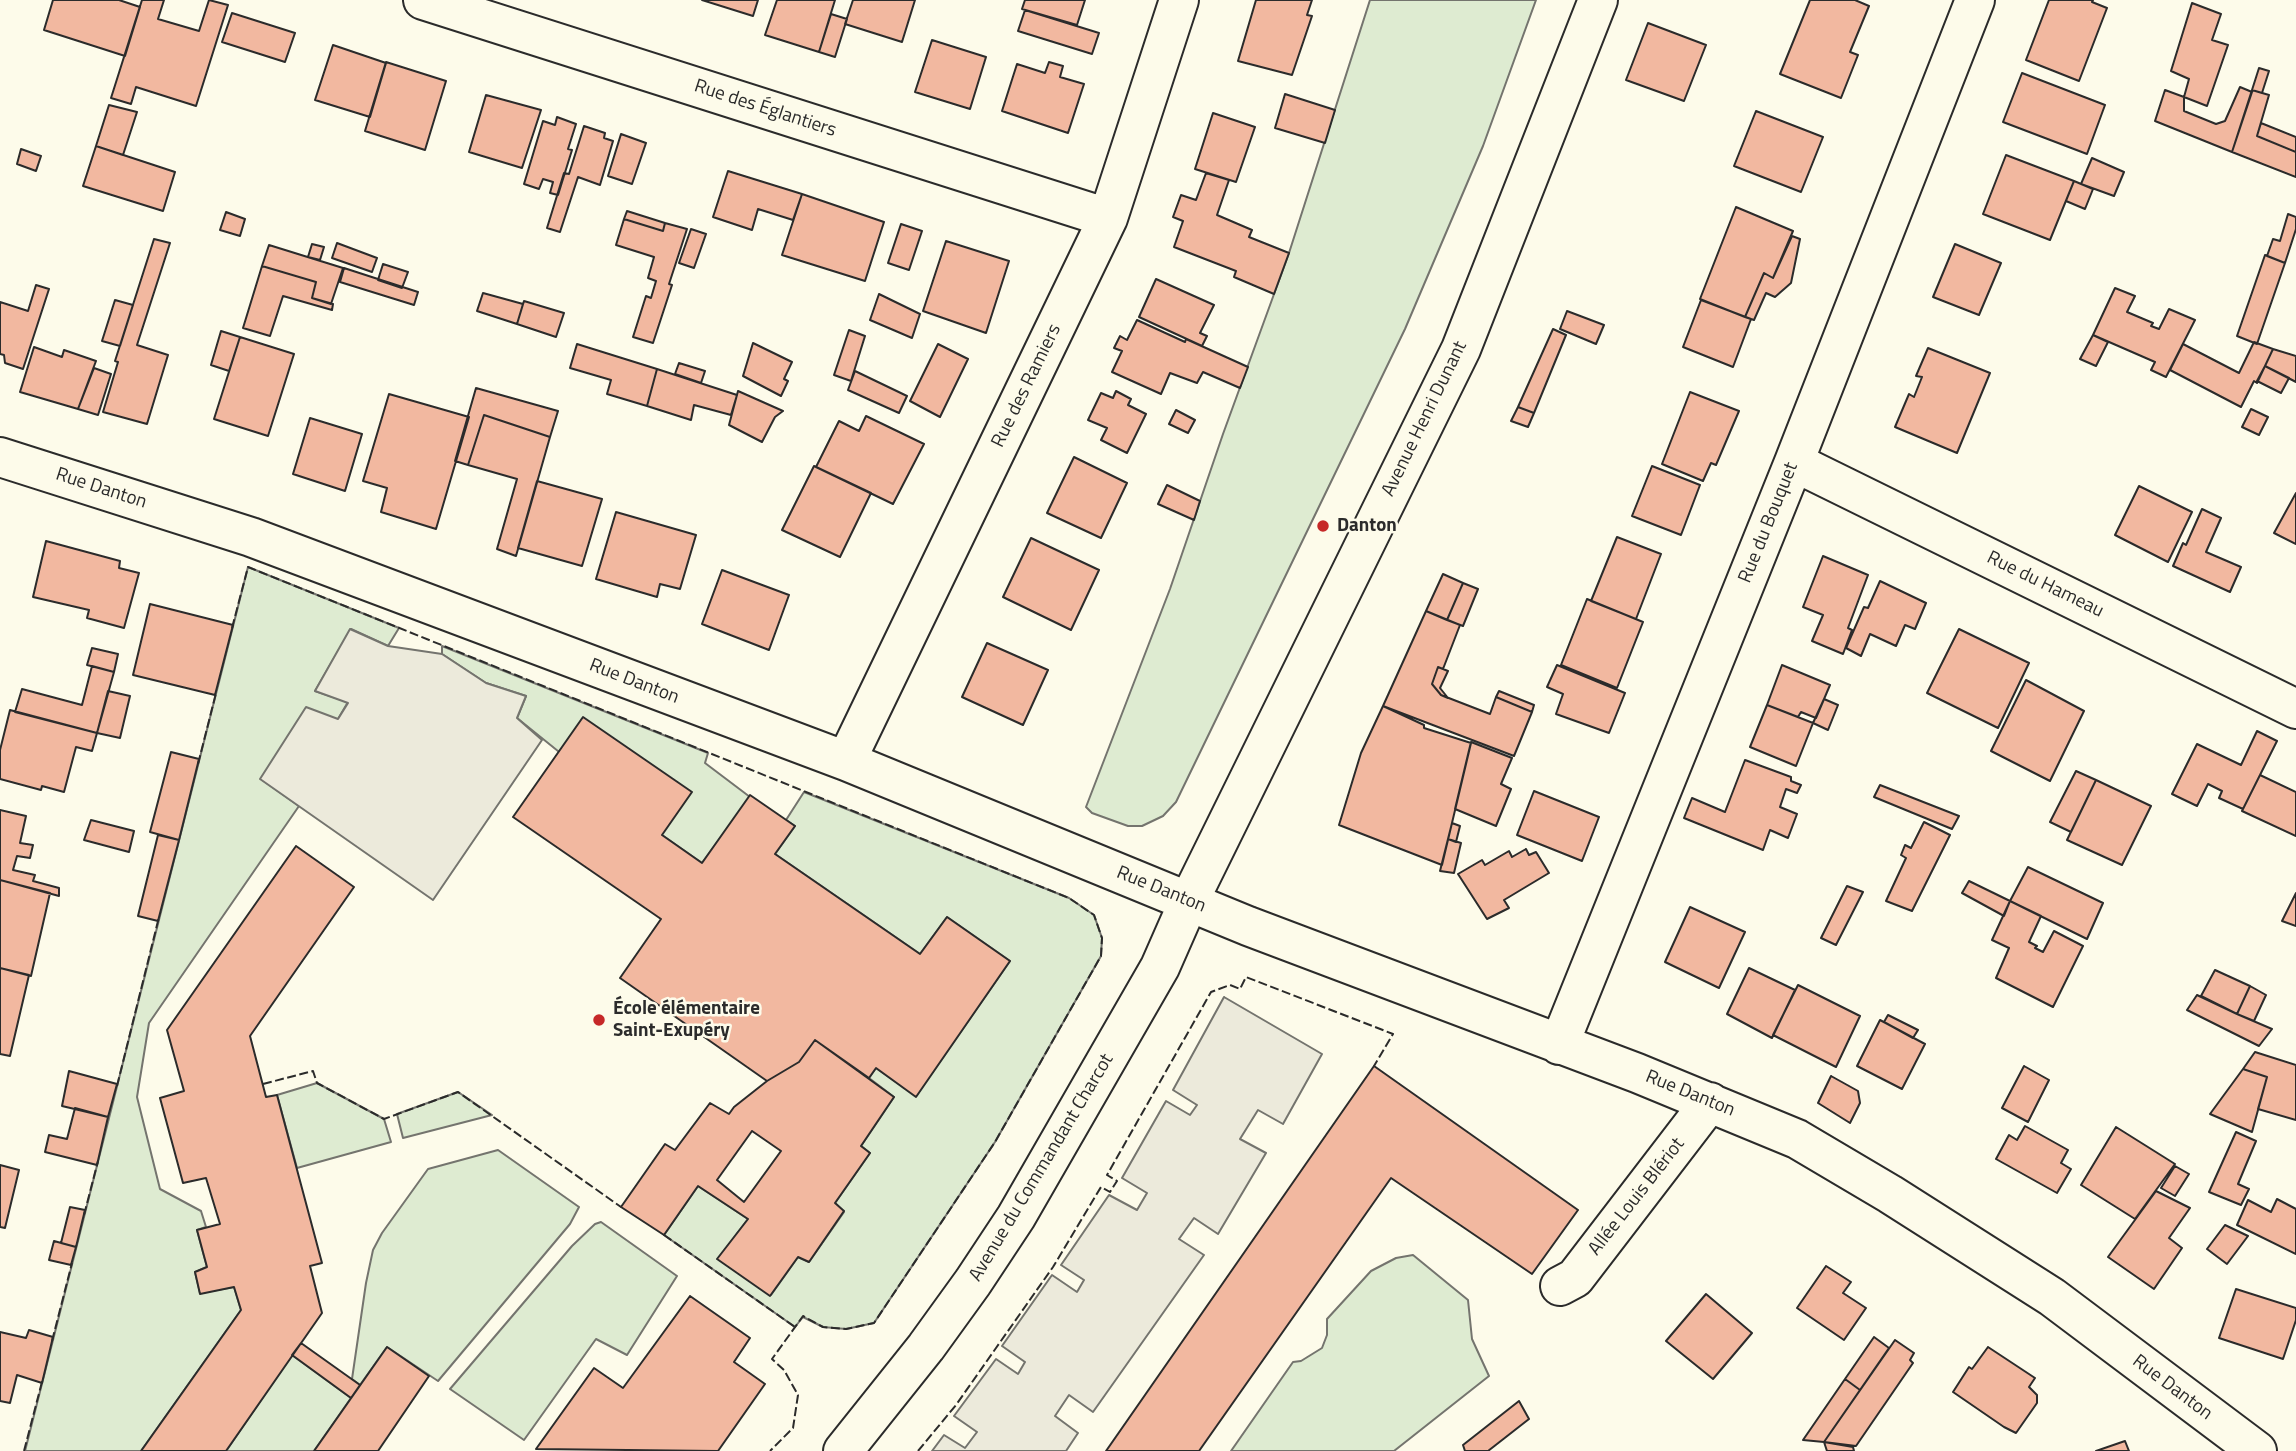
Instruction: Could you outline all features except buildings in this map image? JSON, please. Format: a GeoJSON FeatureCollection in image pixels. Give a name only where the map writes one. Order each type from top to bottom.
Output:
{"type":"FeatureCollection","features":[{"type":"Feature","properties":{"kind":"street","name":"Rue des Églantiers"},"geometry":{"type":"LineString","coordinates":[[423,0],[1108,218]]}},
{"type":"Feature","properties":{"kind":"street","name":"Rue des Ramiers"},"geometry":{"type":"LineString","coordinates":[[846,761],[1108,218],[1179,0]]}},
{"type":"Feature","properties":{"kind":"street","name":"Avenue Henri Dunant"},"geometry":{"type":"LineString","coordinates":[[1189,901],[1461,349],[1598,0]]}},
{"type":"Feature","properties":{"kind":"street","name":"Rue du Bouquet"},"geometry":{"type":"LineString","coordinates":[[1559,1045],[1794,461],[1975,0]]}},
{"type":"Feature","properties":{"kind":"street","name":"Rue du Hameau"},"geometry":{"type":"LineString","coordinates":[[1794,461],[2296,709]]}},
{"type":"Feature","properties":{"kind":"street","name":"Rue Danton"},"geometry":{"type":"LineString","coordinates":[[1,463],[251,537],[846,761],[1189,901],[1710,1102],[1797,1139],[1890,1194],[2052,1297],[2257,1451]]}},
{"type":"Feature","properties":{"kind":"street","name":"Avenue du Commandant Charcot"},"geometry":{"type":"LineString","coordinates":[[843,1451],[926,1348],[1016,1217],[1160,967],[1189,901]]}},
{"type":"Feature","properties":{"kind":"street","name":"Allée Louis Blériot"},"geometry":{"type":"LineString","coordinates":[[1560,1286],[1575,1278],[1710,1102]]}},
{"type":"Feature","properties":{"kind":"green space"},"geometry":{"type":"Polygon","coordinates":[[[1370,0],[1536,0],[1483,146],[1405,329],[1176,802],[1163,816],[1142,826],[1128,826],[1092,813],[1086,807],[1170,589],[1289,253],[1370,0]]]}},
{"type":"Feature","properties":{"kind":"green space"},"geometry":{"type":"Polygon","coordinates":[[[248,567],[399,628],[388,646],[351,629],[315,691],[348,702],[338,719],[261,779],[299,806],[149,1023],[137,1097],[160,1189],[201,1211],[206,1227],[197,1230],[207,1267],[195,1272],[200,1293],[234,1287],[241,1310],[141,1451],[25,1451],[248,567]]]}},
{"type":"Feature","properties":{"kind":"green space"},"geometry":{"type":"Polygon","coordinates":[[[442,646],[708,753],[705,763],[750,797],[702,863],[662,835],[517,718],[526,696],[486,683],[442,654],[442,646]]]}},
{"type":"Feature","properties":{"kind":"green space"},"geometry":{"type":"Polygon","coordinates":[[[804,792],[1069,898],[1094,915],[1102,938],[1101,956],[995,1142],[874,1323],[846,1329],[823,1327],[803,1317],[795,1327],[664,1235],[698,1186],[748,1219],[718,1259],[771,1295],[798,1257],[809,1262],[844,1212],[835,1203],[870,1153],[861,1146],[894,1097],[869,1078],[876,1068],[916,1096],[1010,961],[947,917],[920,954],[775,854],[795,826],[786,820],[804,792]]]}},
{"type":"Feature","properties":{"kind":"green space"},"geometry":{"type":"Polygon","coordinates":[[[317,1083],[384,1119],[391,1142],[297,1168],[277,1095],[317,1083]]]}},
{"type":"Feature","properties":{"kind":"green space"},"geometry":{"type":"Polygon","coordinates":[[[458,1092],[492,1115],[403,1138],[397,1114],[458,1092]]]}},
{"type":"Feature","properties":{"kind":"green space"},"geometry":{"type":"Polygon","coordinates":[[[498,1150],[579,1207],[570,1224],[438,1381],[387,1347],[360,1385],[352,1379],[366,1283],[373,1250],[382,1233],[428,1169],[498,1150]]]}},
{"type":"Feature","properties":{"kind":"green space"},"geometry":{"type":"Polygon","coordinates":[[[601,1222],[677,1276],[627,1355],[596,1339],[524,1440],[450,1389],[572,1246],[595,1224],[601,1222]]]}},
{"type":"Feature","properties":{"kind":"green space"},"geometry":{"type":"Polygon","coordinates":[[[1413,1255],[1468,1300],[1472,1339],[1489,1376],[1394,1451],[1231,1451],[1293,1362],[1301,1361],[1322,1348],[1327,1335],[1327,1319],[1371,1271],[1396,1258],[1413,1255]]]}},
{"type":"Feature","properties":{"kind":"green space"},"geometry":{"type":"Polygon","coordinates":[[[292,1355],[351,1398],[314,1451],[226,1451],[292,1355]]]}},
{"type":"Feature","properties":{"kind":"shaded area"},"geometry":{"type":"Polygon","coordinates":[[[350,629],[388,646],[442,654],[486,683],[526,696],[517,718],[542,740],[433,900],[260,779],[306,707],[338,719],[348,703],[315,691],[350,629]]]}},
{"type":"Feature","properties":{"kind":"shaded area"},"geometry":{"type":"Polygon","coordinates":[[[1224,997],[1322,1054],[1283,1124],[1258,1110],[1240,1139],[1266,1153],[1218,1234],[1194,1218],[1179,1239],[1204,1255],[1093,1412],[1069,1395],[1055,1416],[1078,1433],[1066,1451],[932,1451],[944,1435],[965,1448],[977,1432],[954,1416],[996,1359],[1018,1374],[1025,1362],[1002,1346],[1052,1275],[1077,1292],[1084,1280],[1061,1265],[1109,1195],[1137,1210],[1147,1193],[1122,1178],[1166,1101],[1190,1115],[1197,1105],[1173,1090],[1224,997]]]}},
{"type":"Feature","properties":{"kind":"fence"},"geometry":{"type":"LineString","coordinates":[[232,628],[248,567],[1069,898],[1094,915],[1102,938],[1101,956],[995,1142],[874,1323],[846,1329],[823,1327],[803,1316],[772,1359],[784,1370],[798,1395],[793,1428],[770,1451]]}},
{"type":"Feature","properties":{"kind":"fence"},"geometry":{"type":"LineString","coordinates":[[198,764],[216,693]]}},
{"type":"Feature","properties":{"kind":"fence"},"geometry":{"type":"LineString","coordinates":[[117,1086],[159,917]]}},
{"type":"Feature","properties":{"kind":"fence"},"geometry":{"type":"LineString","coordinates":[[918,1451],[956,1405],[1053,1267],[1101,1187],[1110,1192],[1117,1181],[1107,1175],[1211,992],[1230,985],[1240,989],[1246,977],[1393,1034],[1374,1066]]}},
{"type":"Feature","properties":{"kind":"fence"},"geometry":{"type":"LineString","coordinates":[[263,1084],[313,1071],[317,1083],[384,1119],[458,1092],[621,1207]]}},
{"type":"Feature","properties":{"kind":"fence"},"geometry":{"type":"LineString","coordinates":[[84,1215],[98,1161]]}},
{"type":"Feature","properties":{"kind":"fence"},"geometry":{"type":"LineString","coordinates":[[664,1235],[795,1327]]}},
{"type":"Feature","properties":{"kind":"fence"},"geometry":{"type":"LineString","coordinates":[[52,1341],[72,1263]]}},
{"type":"Feature","properties":{"kind":"fence"},"geometry":{"type":"LineString","coordinates":[[24,1451],[43,1378]]}},
{"type":"Feature","properties":{"kind":"place","name":"Danton"},"geometry":{"type":"Point","coordinates":[1323,526]}},
{"type":"Feature","properties":{"kind":"place","name":"École élémentaire Saint-Exupéry"},"geometry":{"type":"Point","coordinates":[599,1020]}}]}
